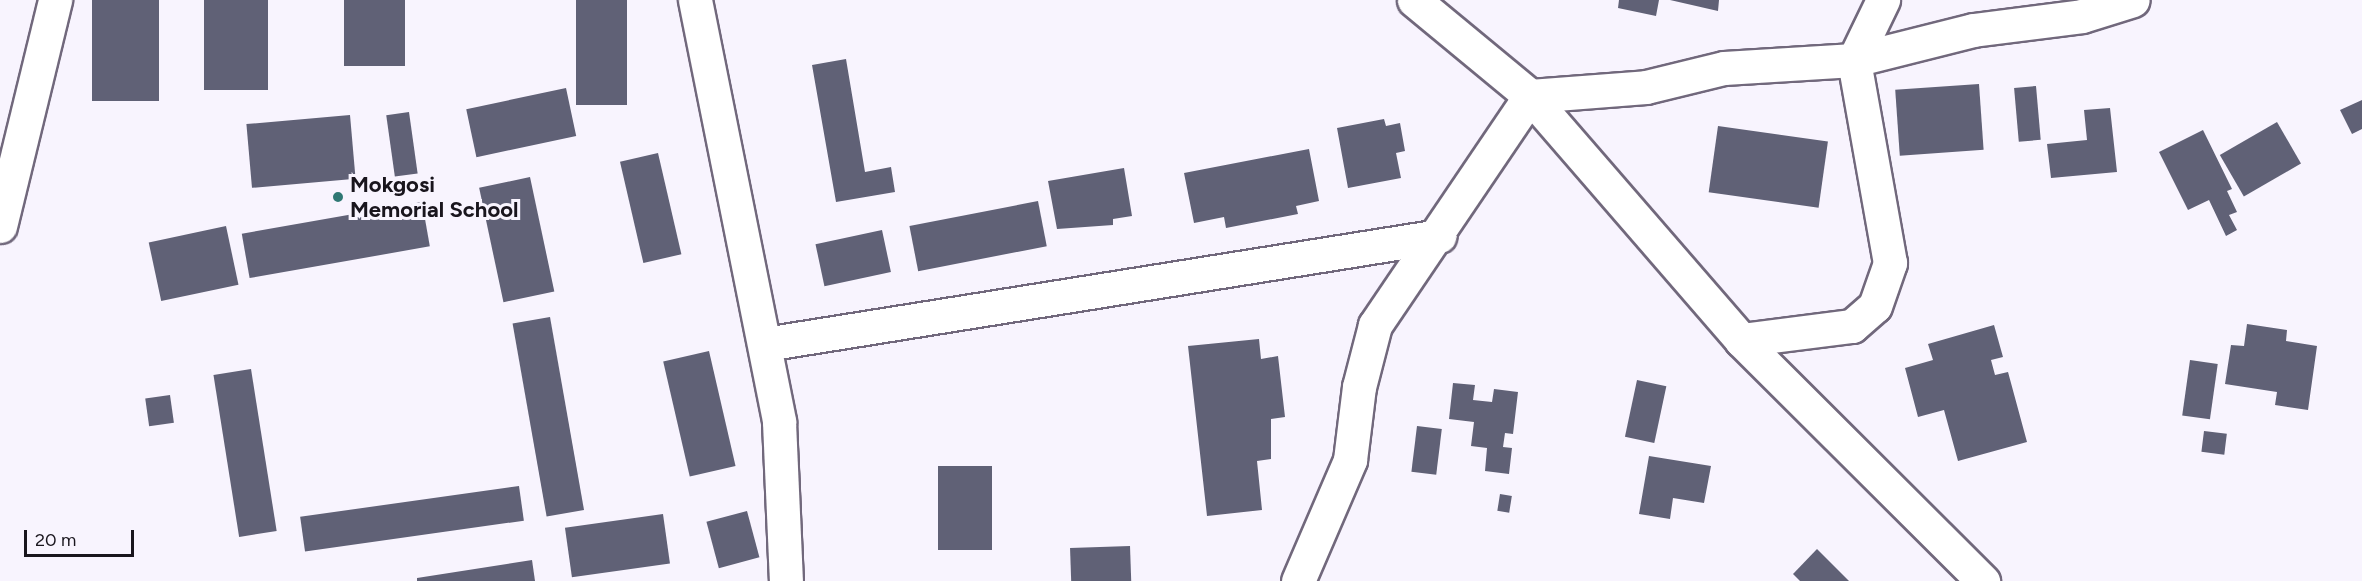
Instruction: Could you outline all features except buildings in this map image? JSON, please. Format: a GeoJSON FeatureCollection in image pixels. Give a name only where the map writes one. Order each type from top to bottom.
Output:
{"type":"FeatureCollection","features":[{"type":"Feature","properties":{"kind":"street"},"geometry":{"type":"LineString","coordinates":[[0,226],[55,0]]}},
{"type":"Feature","properties":{"kind":"street"},"geometry":{"type":"LineString","coordinates":[[695,0],[779,422],[786,581]]}},
{"type":"Feature","properties":{"kind":"street"},"geometry":{"type":"LineString","coordinates":[[1414,0],[1530,96],[1742,340],[1983,581]]}},
{"type":"Feature","properties":{"kind":"street"},"geometry":{"type":"LineString","coordinates":[[1742,340],[1852,326],[1875,306],[1890,263],[1854,60],[1883,0]]}},
{"type":"Feature","properties":{"kind":"street"},"geometry":{"type":"LineString","coordinates":[[1530,96],[1646,87],[1724,68],[1854,60],[1973,30],[2082,16],[2133,0]]}},
{"type":"Feature","properties":{"kind":"street"},"geometry":{"type":"LineString","coordinates":[[1298,581],[1350,460],[1359,387],[1375,325],[1439,236],[1530,96]]}},
{"type":"Feature","properties":{"kind":"street"},"geometry":{"type":"LineString","coordinates":[[765,344],[1439,236]]}},
{"type":"Feature","properties":{"kind":"place","name":"Mokgosi Memorial School"},"geometry":{"type":"Point","coordinates":[338,197]}}]}
